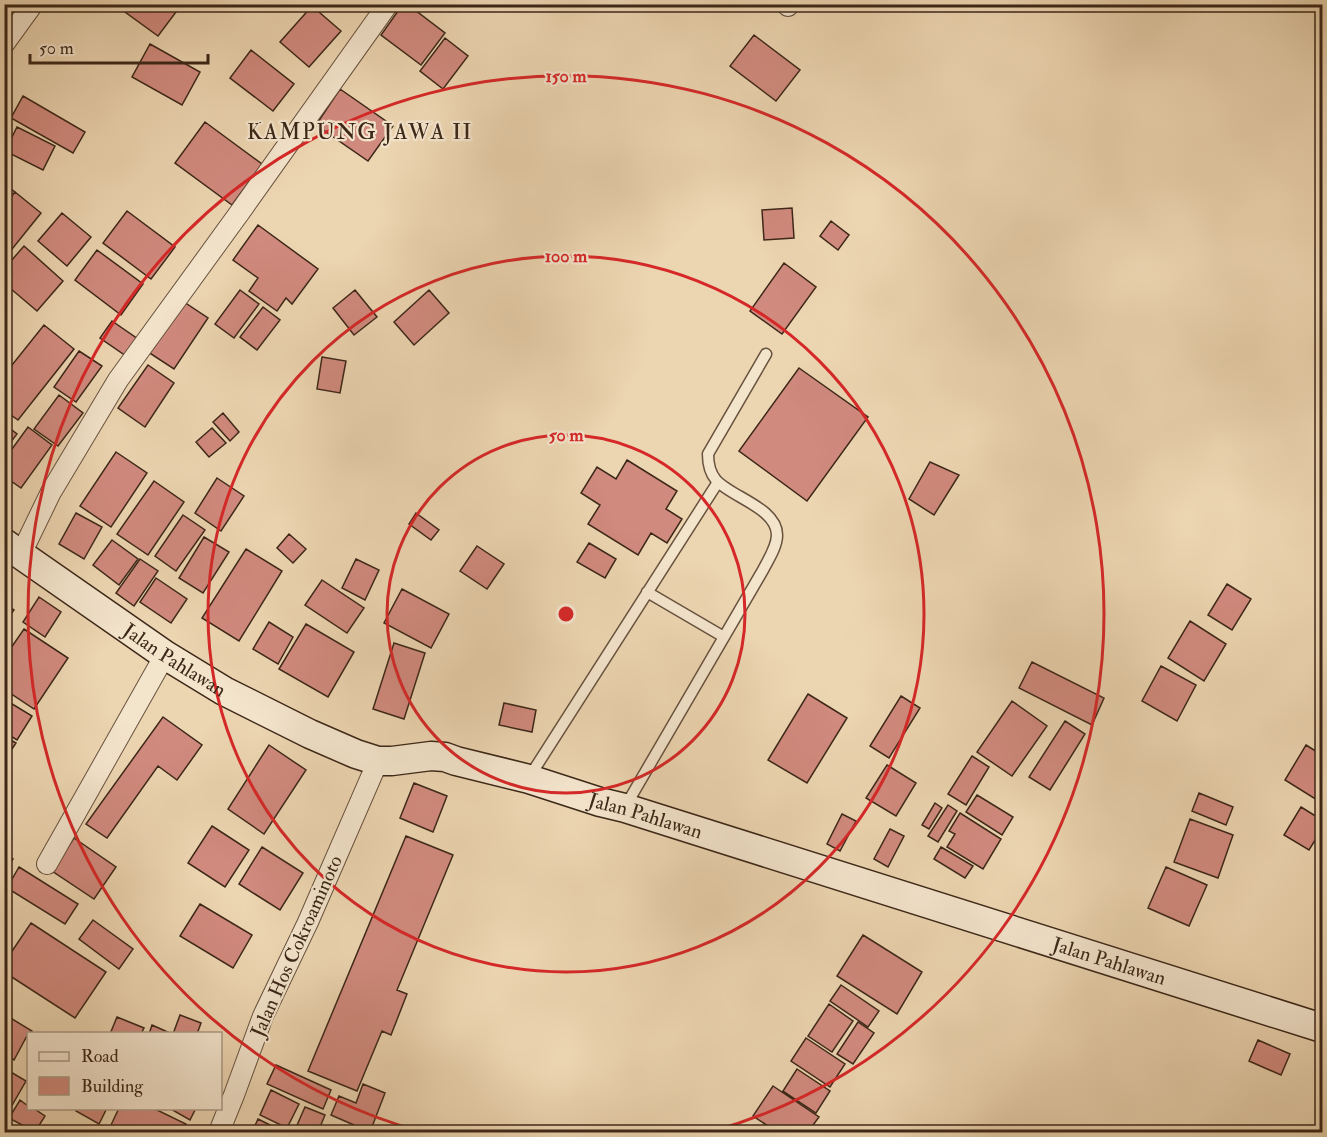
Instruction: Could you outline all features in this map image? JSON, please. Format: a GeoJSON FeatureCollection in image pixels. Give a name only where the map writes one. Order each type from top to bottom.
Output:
{"type":"FeatureCollection","features":[{"type":"Feature","properties":{"kind":"street"},"geometry":{"type":"LineString","coordinates":[[4,44],[33,4]]}},
{"type":"Feature","properties":{"kind":"street"},"geometry":{"type":"LineString","coordinates":[[13,549],[51,492],[118,380],[388,4]]}},
{"type":"Feature","properties":{"kind":"street","name":"Jalan Pahlawan"},"geometry":{"type":"LineString","coordinates":[[13,549],[165,655],[224,691],[356,754],[378,761],[431,756],[445,757],[529,779],[1323,1028]]}},
{"type":"Feature","properties":{"kind":"street"},"geometry":{"type":"LineString","coordinates":[[47,864],[165,655]]}},
{"type":"Feature","properties":{"kind":"street","name":"Jalan Hos Cokroaminoto"},"geometry":{"type":"LineString","coordinates":[[219,1132],[263,1016],[308,922],[378,761]]}},
{"type":"Feature","properties":{"kind":"lane"},"geometry":{"type":"LineString","coordinates":[[625,808],[772,552],[777,534],[773,523],[764,511],[718,482],[712,475],[708,464],[708,454],[766,354]]}},
{"type":"Feature","properties":{"kind":"lane"},"geometry":{"type":"LineString","coordinates":[[529,779],[718,482]]}},
{"type":"Feature","properties":{"kind":"lane"},"geometry":{"type":"LineString","coordinates":[[647,592],[724,637]]}},
{"type":"Feature","properties":{"kind":"building"},"geometry":{"type":"Polygon","coordinates":[[[130,4],[182,4],[158,36],[125,12],[130,4]]]}},
{"type":"Feature","properties":{"kind":"building"},"geometry":{"type":"Polygon","coordinates":[[[403,4],[407,4],[445,33],[421,65],[381,35],[403,4]]]}},
{"type":"Feature","properties":{"kind":"building"},"geometry":{"type":"Polygon","coordinates":[[[312,6],[341,31],[309,67],[280,42],[312,6]]]}},
{"type":"Feature","properties":{"kind":"building"},"geometry":{"type":"Polygon","coordinates":[[[754,35],[800,70],[776,101],[730,66],[754,35]]]}},
{"type":"Feature","properties":{"kind":"building"},"geometry":{"type":"Polygon","coordinates":[[[445,38],[468,56],[443,89],[420,71],[445,38]]]}},
{"type":"Feature","properties":{"kind":"building"},"geometry":{"type":"Polygon","coordinates":[[[150,44],[200,72],[182,105],[132,77],[150,44]]]}},
{"type":"Feature","properties":{"kind":"building"},"geometry":{"type":"Polygon","coordinates":[[[251,50],[294,84],[273,111],[230,78],[251,50]]]}},
{"type":"Feature","properties":{"kind":"building"},"geometry":{"type":"Polygon","coordinates":[[[340,89],[393,126],[368,161],[316,125],[340,89]]]}},
{"type":"Feature","properties":{"kind":"building"},"geometry":{"type":"Polygon","coordinates":[[[23,96],[85,132],[73,153],[11,118],[23,96]]]}},
{"type":"Feature","properties":{"kind":"building"},"geometry":{"type":"Polygon","coordinates":[[[205,122],[262,164],[232,205],[175,163],[205,122]]]}},
{"type":"Feature","properties":{"kind":"building"},"geometry":{"type":"Polygon","coordinates":[[[17,127],[55,146],[43,170],[5,151],[17,127]]]}},
{"type":"Feature","properties":{"kind":"building"},"geometry":{"type":"Polygon","coordinates":[[[4,184],[15,192],[4,206],[4,184]]]}},
{"type":"Feature","properties":{"kind":"building"},"geometry":{"type":"Polygon","coordinates":[[[15,192],[41,213],[4,259],[4,206],[15,192]]]}},
{"type":"Feature","properties":{"kind":"building"},"geometry":{"type":"Polygon","coordinates":[[[792,208],[794,238],[764,240],[762,210],[792,208]]]}},
{"type":"Feature","properties":{"kind":"building"},"geometry":{"type":"Polygon","coordinates":[[[127,211],[175,247],[151,279],[103,243],[127,211]]]}},
{"type":"Feature","properties":{"kind":"building"},"geometry":{"type":"Polygon","coordinates":[[[62,213],[91,237],[67,266],[38,241],[62,213]]]}},
{"type":"Feature","properties":{"kind":"building"},"geometry":{"type":"Polygon","coordinates":[[[831,221],[849,235],[838,250],[820,236],[831,221]]]}},
{"type":"Feature","properties":{"kind":"building"},"geometry":{"type":"Polygon","coordinates":[[[258,225],[318,269],[292,304],[286,298],[277,311],[249,291],[258,278],[233,260],[258,225]]]}},
{"type":"Feature","properties":{"kind":"building"},"geometry":{"type":"Polygon","coordinates":[[[24,246],[63,281],[37,311],[4,283],[4,269],[24,246]]]}},
{"type":"Feature","properties":{"kind":"building"},"geometry":{"type":"Polygon","coordinates":[[[97,250],[143,284],[121,315],[75,280],[97,250]]]}},
{"type":"Feature","properties":{"kind":"building"},"geometry":{"type":"Polygon","coordinates":[[[784,263],[816,287],[782,334],[750,311],[784,263]]]}},
{"type":"Feature","properties":{"kind":"building"},"geometry":{"type":"Polygon","coordinates":[[[240,290],[259,304],[234,338],[215,324],[240,290]]]}},
{"type":"Feature","properties":{"kind":"building"},"geometry":{"type":"Polygon","coordinates":[[[355,290],[377,317],[354,335],[333,308],[355,290]]]}},
{"type":"Feature","properties":{"kind":"building"},"geometry":{"type":"Polygon","coordinates":[[[429,290],[449,313],[414,345],[394,322],[429,290]]]}},
{"type":"Feature","properties":{"kind":"building"},"geometry":{"type":"Polygon","coordinates":[[[178,298],[208,318],[174,369],[145,350],[178,298]]]}},
{"type":"Feature","properties":{"kind":"building"},"geometry":{"type":"Polygon","coordinates":[[[263,307],[280,320],[257,350],[240,337],[263,307]]]}},
{"type":"Feature","properties":{"kind":"building"},"geometry":{"type":"Polygon","coordinates":[[[112,321],[138,339],[126,356],[100,338],[112,321]]]}},
{"type":"Feature","properties":{"kind":"building"},"geometry":{"type":"Polygon","coordinates":[[[44,325],[74,349],[18,420],[4,410],[4,375],[44,325]]]}},
{"type":"Feature","properties":{"kind":"building"},"geometry":{"type":"Polygon","coordinates":[[[79,351],[102,366],[76,402],[54,387],[79,351]]]}},
{"type":"Feature","properties":{"kind":"building"},"geometry":{"type":"Polygon","coordinates":[[[322,357],[346,361],[340,393],[317,389],[322,357]]]}},
{"type":"Feature","properties":{"kind":"building"},"geometry":{"type":"Polygon","coordinates":[[[148,365],[174,383],[145,427],[118,408],[148,365]]]}},
{"type":"Feature","properties":{"kind":"building"},"geometry":{"type":"Polygon","coordinates":[[[799,368],[868,417],[807,501],[739,451],[799,368]]]}},
{"type":"Feature","properties":{"kind":"building"},"geometry":{"type":"Polygon","coordinates":[[[59,395],[83,413],[58,446],[34,429],[59,395]]]}},
{"type":"Feature","properties":{"kind":"building"},"geometry":{"type":"Polygon","coordinates":[[[223,413],[239,432],[230,441],[213,422],[223,413]]]}},
{"type":"Feature","properties":{"kind":"building"},"geometry":{"type":"Polygon","coordinates":[[[4,424],[17,434],[4,451],[4,424]]]}},
{"type":"Feature","properties":{"kind":"building"},"geometry":{"type":"Polygon","coordinates":[[[28,427],[52,445],[21,488],[4,476],[4,460],[28,427]]]}},
{"type":"Feature","properties":{"kind":"building"},"geometry":{"type":"Polygon","coordinates":[[[212,428],[226,443],[209,457],[196,442],[212,428]]]}},
{"type":"Feature","properties":{"kind":"building"},"geometry":{"type":"Polygon","coordinates":[[[116,452],[147,473],[111,527],[80,506],[116,452]]]}},
{"type":"Feature","properties":{"kind":"building"},"geometry":{"type":"Polygon","coordinates":[[[627,460],[677,491],[666,509],[682,519],[667,543],[651,533],[638,555],[588,524],[600,505],[581,493],[597,467],[616,479],[627,460]]]}},
{"type":"Feature","properties":{"kind":"building"},"geometry":{"type":"Polygon","coordinates":[[[930,462],[959,475],[934,515],[909,499],[930,462]]]}},
{"type":"Feature","properties":{"kind":"building"},"geometry":{"type":"Polygon","coordinates":[[[217,478],[244,496],[221,531],[195,513],[217,478]]]}},
{"type":"Feature","properties":{"kind":"building"},"geometry":{"type":"Polygon","coordinates":[[[154,481],[184,502],[148,555],[117,534],[154,481]]]}},
{"type":"Feature","properties":{"kind":"building"},"geometry":{"type":"Polygon","coordinates":[[[76,513],[102,527],[84,559],[59,544],[76,513]]]}},
{"type":"Feature","properties":{"kind":"building"},"geometry":{"type":"Polygon","coordinates":[[[416,513],[439,530],[431,540],[409,524],[416,513]]]}},
{"type":"Feature","properties":{"kind":"building"},"geometry":{"type":"Polygon","coordinates":[[[183,515],[205,530],[176,571],[155,556],[183,515]]]}},
{"type":"Feature","properties":{"kind":"building"},"geometry":{"type":"Polygon","coordinates":[[[289,534],[306,549],[293,563],[277,548],[289,534]]]}},
{"type":"Feature","properties":{"kind":"building"},"geometry":{"type":"Polygon","coordinates":[[[204,537],[229,552],[203,593],[179,578],[204,537]]]}},
{"type":"Feature","properties":{"kind":"building"},"geometry":{"type":"Polygon","coordinates":[[[112,540],[138,559],[119,585],[93,565],[112,540]]]}},
{"type":"Feature","properties":{"kind":"building"},"geometry":{"type":"Polygon","coordinates":[[[589,543],[616,559],[605,578],[577,562],[589,543]]]}},
{"type":"Feature","properties":{"kind":"building"},"geometry":{"type":"Polygon","coordinates":[[[477,546],[504,564],[487,589],[460,571],[477,546]]]}},
{"type":"Feature","properties":{"kind":"building"},"geometry":{"type":"Polygon","coordinates":[[[246,549],[282,571],[239,641],[202,618],[246,549]]]}},
{"type":"Feature","properties":{"kind":"building"},"geometry":{"type":"Polygon","coordinates":[[[140,559],[158,571],[134,606],[116,593],[140,559]]]}},
{"type":"Feature","properties":{"kind":"building"},"geometry":{"type":"Polygon","coordinates":[[[356,559],[379,570],[365,600],[342,588],[356,559]]]}},
{"type":"Feature","properties":{"kind":"building"},"geometry":{"type":"Polygon","coordinates":[[[156,578],[187,599],[171,623],[140,602],[156,578]]]}},
{"type":"Feature","properties":{"kind":"building"},"geometry":{"type":"Polygon","coordinates":[[[322,580],[364,608],[347,633],[305,605],[322,580]]]}},
{"type":"Feature","properties":{"kind":"building"},"geometry":{"type":"Polygon","coordinates":[[[1227,584],[1251,599],[1232,630],[1208,615],[1227,584]]]}},
{"type":"Feature","properties":{"kind":"building"},"geometry":{"type":"Polygon","coordinates":[[[402,589],[449,614],[431,648],[384,623],[402,589]]]}},
{"type":"Feature","properties":{"kind":"building"},"geometry":{"type":"Polygon","coordinates":[[[39,597],[61,612],[45,637],[23,622],[39,597]]]}},
{"type":"Feature","properties":{"kind":"building"},"geometry":{"type":"Polygon","coordinates":[[[4,603],[14,610],[4,624],[4,603]]]}},
{"type":"Feature","properties":{"kind":"building"},"geometry":{"type":"Polygon","coordinates":[[[1190,621],[1226,644],[1204,681],[1168,658],[1190,621]]]}},
{"type":"Feature","properties":{"kind":"building"},"geometry":{"type":"Polygon","coordinates":[[[269,622],[293,637],[278,664],[253,649],[269,622]]]}},
{"type":"Feature","properties":{"kind":"building"},"geometry":{"type":"Polygon","coordinates":[[[306,624],[354,652],[328,697],[279,669],[306,624]]]}},
{"type":"Feature","properties":{"kind":"building"},"geometry":{"type":"Polygon","coordinates":[[[24,629],[68,658],[34,709],[4,689],[4,658],[24,629]]]}},
{"type":"Feature","properties":{"kind":"building"},"geometry":{"type":"Polygon","coordinates":[[[394,643],[425,653],[404,719],[373,709],[394,643]]]}},
{"type":"Feature","properties":{"kind":"building"},"geometry":{"type":"Polygon","coordinates":[[[1032,662],[1104,698],[1092,725],[1019,688],[1032,662]]]}},
{"type":"Feature","properties":{"kind":"building"},"geometry":{"type":"Polygon","coordinates":[[[1161,666],[1196,685],[1177,721],[1142,701],[1161,666]]]}},
{"type":"Feature","properties":{"kind":"building"},"geometry":{"type":"Polygon","coordinates":[[[808,694],[847,718],[807,783],[768,760],[808,694]]]}},
{"type":"Feature","properties":{"kind":"building"},"geometry":{"type":"Polygon","coordinates":[[[901,696],[920,708],[889,758],[870,746],[901,696]]]}},
{"type":"Feature","properties":{"kind":"building"},"geometry":{"type":"Polygon","coordinates":[[[4,699],[32,716],[17,740],[4,732],[4,699]]]}},
{"type":"Feature","properties":{"kind":"building"},"geometry":{"type":"Polygon","coordinates":[[[1012,701],[1047,726],[1012,776],[977,752],[1012,701]]]}},
{"type":"Feature","properties":{"kind":"building"},"geometry":{"type":"Polygon","coordinates":[[[504,703],[536,710],[532,732],[499,725],[504,703]]]}},
{"type":"Feature","properties":{"kind":"building"},"geometry":{"type":"Polygon","coordinates":[[[163,717],[202,745],[177,780],[158,766],[107,838],[86,824],[163,717]]]}},
{"type":"Feature","properties":{"kind":"building"},"geometry":{"type":"Polygon","coordinates":[[[1065,721],[1085,734],[1050,790],[1029,777],[1065,721]]]}},
{"type":"Feature","properties":{"kind":"building"},"geometry":{"type":"Polygon","coordinates":[[[4,736],[16,743],[4,761],[4,736]]]}},
{"type":"Feature","properties":{"kind":"building"},"geometry":{"type":"Polygon","coordinates":[[[269,745],[306,770],[264,834],[228,809],[269,745]]]}},
{"type":"Feature","properties":{"kind":"building"},"geometry":{"type":"Polygon","coordinates":[[[1306,745],[1322,755],[1322,792],[1317,800],[1285,780],[1306,745]]]}},
{"type":"Feature","properties":{"kind":"building"},"geometry":{"type":"Polygon","coordinates":[[[972,756],[989,767],[966,805],[948,794],[972,756]]]}},
{"type":"Feature","properties":{"kind":"building"},"geometry":{"type":"Polygon","coordinates":[[[887,765],[916,783],[896,816],[866,798],[887,765]]]}},
{"type":"Feature","properties":{"kind":"building"},"geometry":{"type":"Polygon","coordinates":[[[414,783],[447,796],[433,832],[400,818],[414,783]]]}},
{"type":"Feature","properties":{"kind":"building"},"geometry":{"type":"Polygon","coordinates":[[[1199,793],[1233,807],[1226,825],[1192,811],[1199,793]]]}},
{"type":"Feature","properties":{"kind":"building"},"geometry":{"type":"Polygon","coordinates":[[[977,795],[1013,817],[1002,835],[966,812],[977,795]]]}},
{"type":"Feature","properties":{"kind":"building"},"geometry":{"type":"Polygon","coordinates":[[[935,803],[942,808],[929,829],[922,825],[935,803]]]}},
{"type":"Feature","properties":{"kind":"building"},"geometry":{"type":"Polygon","coordinates":[[[948,805],[957,811],[938,842],[928,836],[948,805]]]}},
{"type":"Feature","properties":{"kind":"building"},"geometry":{"type":"Polygon","coordinates":[[[1301,807],[1322,820],[1322,829],[1309,850],[1284,835],[1301,807]]]}},
{"type":"Feature","properties":{"kind":"building"},"geometry":{"type":"Polygon","coordinates":[[[960,813],[1001,839],[983,869],[947,847],[955,834],[949,831],[960,813]]]}},
{"type":"Feature","properties":{"kind":"building"},"geometry":{"type":"Polygon","coordinates":[[[842,814],[856,821],[840,851],[827,844],[842,814]]]}},
{"type":"Feature","properties":{"kind":"building"},"geometry":{"type":"Polygon","coordinates":[[[1190,819],[1233,835],[1218,878],[1174,862],[1190,819]]]}},
{"type":"Feature","properties":{"kind":"building"},"geometry":{"type":"Polygon","coordinates":[[[212,826],[249,850],[225,887],[188,863],[212,826]]]}},
{"type":"Feature","properties":{"kind":"building"},"geometry":{"type":"Polygon","coordinates":[[[890,829],[904,836],[888,867],[874,859],[890,829]]]}},
{"type":"Feature","properties":{"kind":"building"},"geometry":{"type":"Polygon","coordinates":[[[406,836],[453,855],[397,990],[407,994],[391,1035],[382,1031],[357,1091],[308,1071],[406,836]]]}},
{"type":"Feature","properties":{"kind":"building"},"geometry":{"type":"Polygon","coordinates":[[[74,838],[116,867],[94,899],[52,871],[74,838]]]}},
{"type":"Feature","properties":{"kind":"building"},"geometry":{"type":"Polygon","coordinates":[[[262,847],[303,873],[280,910],[239,884],[262,847]]]}},
{"type":"Feature","properties":{"kind":"building"},"geometry":{"type":"Polygon","coordinates":[[[941,847],[973,866],[965,878],[934,859],[941,847]]]}},
{"type":"Feature","properties":{"kind":"building"},"geometry":{"type":"Polygon","coordinates":[[[4,854],[13,859],[4,872],[4,854]]]}},
{"type":"Feature","properties":{"kind":"building"},"geometry":{"type":"Polygon","coordinates":[[[19,867],[78,904],[65,924],[7,888],[19,867]]]}},
{"type":"Feature","properties":{"kind":"building"},"geometry":{"type":"Polygon","coordinates":[[[1166,867],[1207,885],[1189,926],[1148,908],[1166,867]]]}},
{"type":"Feature","properties":{"kind":"building"},"geometry":{"type":"Polygon","coordinates":[[[200,904],[252,935],[233,968],[180,936],[200,904]]]}},
{"type":"Feature","properties":{"kind":"building"},"geometry":{"type":"Polygon","coordinates":[[[93,920],[133,949],[119,969],[79,939],[93,920]]]}},
{"type":"Feature","properties":{"kind":"building"},"geometry":{"type":"Polygon","coordinates":[[[31,923],[106,972],[75,1018],[4,972],[4,963],[31,923]]]}},
{"type":"Feature","properties":{"kind":"building"},"geometry":{"type":"Polygon","coordinates":[[[863,935],[922,972],[897,1014],[837,976],[863,935]]]}},
{"type":"Feature","properties":{"kind":"building"},"geometry":{"type":"Polygon","coordinates":[[[841,985],[879,1011],[868,1027],[830,1001],[841,985]]]}},
{"type":"Feature","properties":{"kind":"building"},"geometry":{"type":"Polygon","coordinates":[[[829,1004],[853,1021],[832,1052],[808,1036],[829,1004]]]}},
{"type":"Feature","properties":{"kind":"building"},"geometry":{"type":"Polygon","coordinates":[[[4,1014],[32,1031],[27,1032],[14,1060],[4,1054],[4,1014]]]}},
{"type":"Feature","properties":{"kind":"building"},"geometry":{"type":"Polygon","coordinates":[[[180,1015],[201,1023],[198,1032],[174,1032],[180,1015]]]}},
{"type":"Feature","properties":{"kind":"building"},"geometry":{"type":"Polygon","coordinates":[[[117,1017],[144,1028],[142,1032],[111,1032],[117,1017]]]}},
{"type":"Feature","properties":{"kind":"building"},"geometry":{"type":"Polygon","coordinates":[[[858,1022],[874,1033],[853,1064],[837,1054],[858,1022]]]}},
{"type":"Feature","properties":{"kind":"building"},"geometry":{"type":"Polygon","coordinates":[[[152,1025],[168,1032],[150,1032],[152,1025]]]}},
{"type":"Feature","properties":{"kind":"building"},"geometry":{"type":"Polygon","coordinates":[[[806,1038],[845,1064],[830,1087],[791,1061],[806,1038]]]}},
{"type":"Feature","properties":{"kind":"building"},"geometry":{"type":"Polygon","coordinates":[[[1258,1040],[1290,1054],[1281,1075],[1249,1061],[1258,1040]]]}},
{"type":"Feature","properties":{"kind":"building"},"geometry":{"type":"Polygon","coordinates":[[[276,1065],[331,1090],[323,1109],[267,1084],[276,1065]]]}},
{"type":"Feature","properties":{"kind":"building"},"geometry":{"type":"Polygon","coordinates":[[[4,1068],[26,1081],[7,1114],[4,1112],[4,1068]]]}},
{"type":"Feature","properties":{"kind":"building"},"geometry":{"type":"Polygon","coordinates":[[[797,1069],[830,1091],[816,1113],[783,1091],[797,1069]]]}},
{"type":"Feature","properties":{"kind":"building"},"geometry":{"type":"Polygon","coordinates":[[[363,1084],[385,1093],[370,1132],[331,1115],[339,1096],[356,1103],[363,1084]]]}},
{"type":"Feature","properties":{"kind":"building"},"geometry":{"type":"Polygon","coordinates":[[[773,1086],[819,1117],[808,1132],[777,1132],[753,1116],[773,1086]]]}},
{"type":"Feature","properties":{"kind":"building"},"geometry":{"type":"Polygon","coordinates":[[[271,1090],[299,1104],[287,1128],[260,1115],[271,1090]]]}},
{"type":"Feature","properties":{"kind":"building"},"geometry":{"type":"Polygon","coordinates":[[[20,1100],[27,1105],[27,1110],[36,1110],[45,1116],[35,1132],[9,1118],[20,1100]]]}},
{"type":"Feature","properties":{"kind":"building"},"geometry":{"type":"Polygon","coordinates":[[[305,1107],[325,1115],[318,1132],[294,1132],[305,1107]]]}},
{"type":"Feature","properties":{"kind":"building"},"geometry":{"type":"Polygon","coordinates":[[[77,1110],[106,1110],[99,1124],[77,1110]]]}},
{"type":"Feature","properties":{"kind":"building"},"geometry":{"type":"Polygon","coordinates":[[[118,1110],[157,1110],[186,1124],[182,1132],[127,1132],[111,1125],[118,1110]]]}},
{"type":"Feature","properties":{"kind":"building"},"geometry":{"type":"Polygon","coordinates":[[[172,1110],[195,1110],[190,1120],[172,1110]]]}},
{"type":"Feature","properties":{"kind":"building"},"geometry":{"type":"Polygon","coordinates":[[[258,1119],[284,1132],[252,1132],[258,1119]]]}},
{"type":"Feature","properties":{"kind":"building"},"geometry":{"type":"Polygon","coordinates":[[[7,1125],[18,1132],[4,1132],[7,1125]]]}},
{"type":"Feature","properties":{"kind":"building"},"geometry":{"type":"Polygon","coordinates":[[[762,1126],[772,1132],[758,1132],[762,1126]]]}},
{"type":"Feature","properties":{"kind":"district","name":"KAMPUNG JAWA II"},"geometry":{"type":"Point","coordinates":[360,131]}}]}
